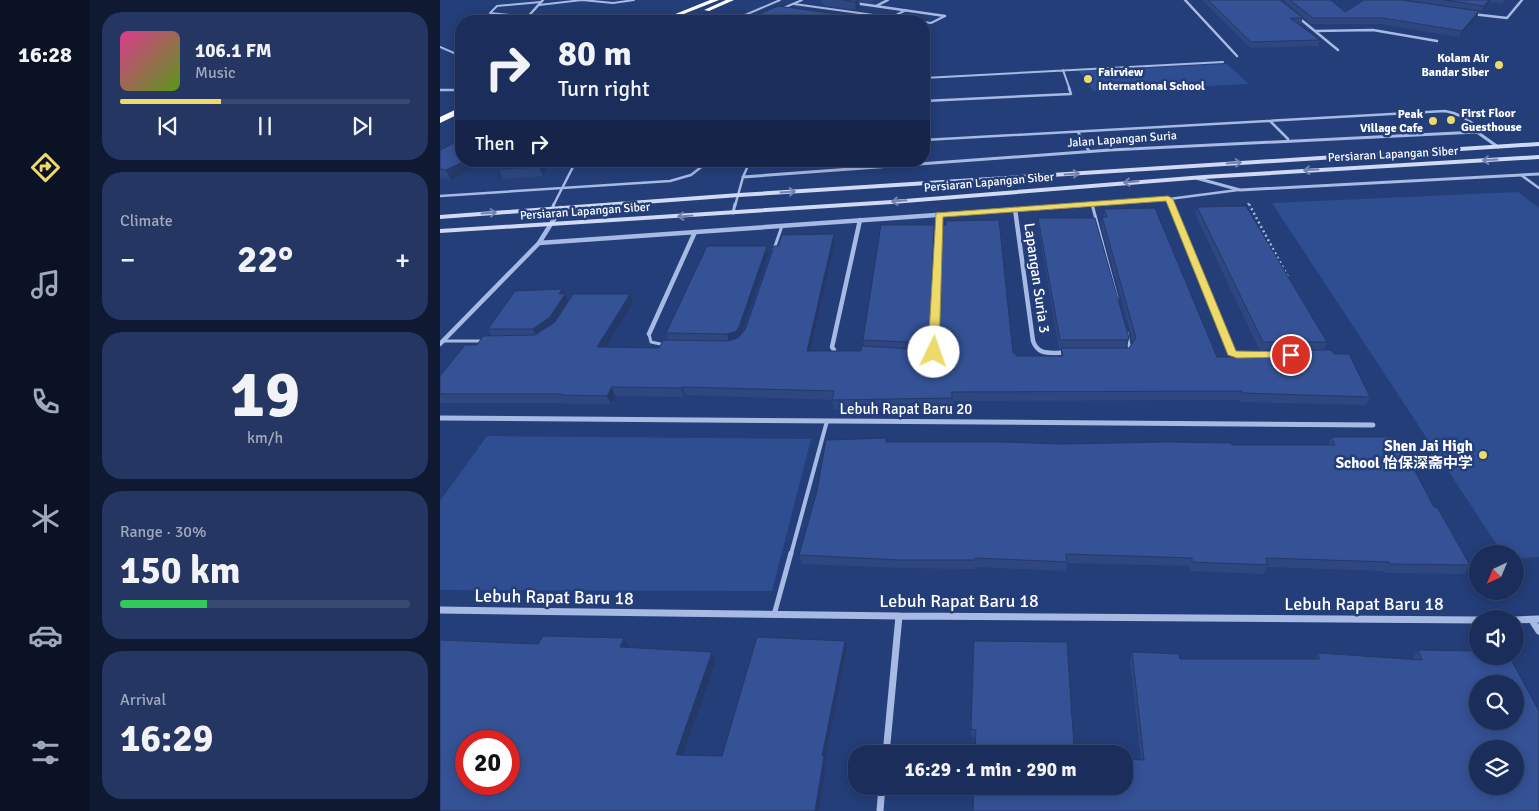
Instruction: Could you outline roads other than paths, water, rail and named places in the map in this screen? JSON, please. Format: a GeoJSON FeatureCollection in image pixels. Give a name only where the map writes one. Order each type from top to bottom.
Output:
{"type":"FeatureCollection","features":[{"type":"Feature","properties":{"kind":"highway"},"geometry":{"type":"LineString","coordinates":[[677,15],[716,0]]}},
{"type":"Feature","properties":{"kind":"highway"},"geometry":{"type":"LineString","coordinates":[[694,15],[731,0]]}},
{"type":"Feature","properties":{"kind":"highway"},"geometry":{"type":"LineString","coordinates":[[440,120],[455,113]]}},
{"type":"Feature","properties":{"kind":"main road","name":"Persiaran Lapangan Siber"},"geometry":{"type":"LineString","coordinates":[[440,217],[739,195],[1539,144]]}},
{"type":"Feature","properties":{"kind":"main road","name":"Persiaran Lapangan Siber"},"geometry":{"type":"LineString","coordinates":[[440,231],[733,213],[1195,177],[1539,157]]}},
{"type":"Feature","properties":{"kind":"main road"},"geometry":{"type":"LineString","coordinates":[[1149,169],[1158,180]]}},
{"type":"Feature","properties":{"kind":"street"},"geometry":{"type":"LineString","coordinates":[[875,6],[888,0]]}},
{"type":"Feature","properties":{"kind":"street"},"geometry":{"type":"LineString","coordinates":[[1185,0],[1237,56]]}},
{"type":"Feature","properties":{"kind":"street"},"geometry":{"type":"LineString","coordinates":[[1468,13],[1508,18],[1522,0]]}},
{"type":"Feature","properties":{"kind":"street"},"geometry":{"type":"LineString","coordinates":[[529,15],[542,1]]}},
{"type":"Feature","properties":{"kind":"street"},"geometry":{"type":"LineString","coordinates":[[849,3],[945,16]]}},
{"type":"Feature","properties":{"kind":"street"},"geometry":{"type":"LineString","coordinates":[[1292,12],[1338,50]]}},
{"type":"Feature","properties":{"kind":"street"},"geometry":{"type":"LineString","coordinates":[[1315,31],[1373,30],[1437,41]]}},
{"type":"Feature","properties":{"kind":"street"},"geometry":{"type":"LineString","coordinates":[[1477,132],[1498,147]]}},
{"type":"Feature","properties":{"kind":"street","name":"Jalan Lapangan Suria"},"geometry":{"type":"LineString","coordinates":[[930,161],[1288,139],[1477,132]]}},
{"type":"Feature","properties":{"kind":"street","name":"Jalan Lapangan Suria"},"geometry":{"type":"LineString","coordinates":[[743,177],[848,167]]}},
{"type":"Feature","properties":{"kind":"street"},"geometry":{"type":"LineString","coordinates":[[1195,177],[1240,190],[1539,174]]}},
{"type":"Feature","properties":{"kind":"street"},"geometry":{"type":"LineString","coordinates":[[539,243],[1168,199],[1232,353],[1237,355],[1277,355]]}},
{"type":"Feature","properties":{"kind":"street"},"geometry":{"type":"LineString","coordinates":[[441,343],[539,243],[561,208]]}},
{"type":"Feature","properties":{"kind":"street","name":"Lapangan Suria 3"},"geometry":{"type":"LineString","coordinates":[[1015,210],[1033,341],[1036,349],[1041,352],[1077,353]]}},
{"type":"Feature","properties":{"kind":"street"},"geometry":{"type":"LineString","coordinates":[[836,351],[832,347],[860,220]]}},
{"type":"Feature","properties":{"kind":"street"},"geometry":{"type":"LineString","coordinates":[[650,334],[695,232]]}},
{"type":"Feature","properties":{"kind":"street","name":"Lebuh Rapat Baru 20"},"geometry":{"type":"LineString","coordinates":[[440,418],[1373,424]]}},
{"type":"Feature","properties":{"kind":"street","name":"Lebuh Rapat Baru 18"},"geometry":{"type":"LineString","coordinates":[[440,610],[774,615],[1469,620]]}},
{"type":"Feature","properties":{"kind":"street"},"geometry":{"type":"LineString","coordinates":[[887,745],[899,616]]}},
{"type":"Feature","properties":{"kind":"street"},"geometry":{"type":"LineString","coordinates":[[1535,620],[1539,631]]}},
{"type":"Feature","properties":{"kind":"street"},"geometry":{"type":"LineString","coordinates":[[880,811],[881,795]]}},
{"type":"Feature","properties":{"kind":"lane"},"geometry":{"type":"LineString","coordinates":[[539,6],[589,0],[613,2],[634,0]]}},
{"type":"Feature","properties":{"kind":"lane"},"geometry":{"type":"LineString","coordinates":[[745,15],[780,0]]}},
{"type":"Feature","properties":{"kind":"lane"},"geometry":{"type":"LineString","coordinates":[[787,12],[778,11],[802,0]]}},
{"type":"Feature","properties":{"kind":"lane"},"geometry":{"type":"LineString","coordinates":[[496,15],[490,13],[497,6],[542,1]]}},
{"type":"Feature","properties":{"kind":"lane"},"geometry":{"type":"LineString","coordinates":[[794,4],[877,15]]}},
{"type":"Feature","properties":{"kind":"lane"},"geometry":{"type":"LineString","coordinates":[[896,15],[906,10]]}},
{"type":"Feature","properties":{"kind":"lane"},"geometry":{"type":"LineString","coordinates":[[930,23],[945,16]]}},
{"type":"Feature","properties":{"kind":"lane"},"geometry":{"type":"LineString","coordinates":[[440,47],[455,53]]}},
{"type":"Feature","properties":{"kind":"lane"},"geometry":{"type":"LineString","coordinates":[[930,78],[1223,62]]}},
{"type":"Feature","properties":{"kind":"lane"},"geometry":{"type":"LineString","coordinates":[[930,101],[1071,94],[1062,70]]}},
{"type":"Feature","properties":{"kind":"lane"},"geometry":{"type":"LineString","coordinates":[[440,90],[455,90]]}},
{"type":"Feature","properties":{"kind":"lane"},"geometry":{"type":"LineString","coordinates":[[930,140],[1445,111],[1457,112],[1480,130],[1477,132]]}},
{"type":"Feature","properties":{"kind":"lane"},"geometry":{"type":"LineString","coordinates":[[1270,121],[1288,139]]}},
{"type":"Feature","properties":{"kind":"lane"},"geometry":{"type":"LineString","coordinates":[[1078,132],[1089,151]]}},
{"type":"Feature","properties":{"kind":"lane"},"geometry":{"type":"LineString","coordinates":[[552,208],[573,167]]}},
{"type":"Feature","properties":{"kind":"lane"},"geometry":{"type":"LineString","coordinates":[[440,196],[670,181],[700,172],[704,167]]}},
{"type":"Feature","properties":{"kind":"lane"},"geometry":{"type":"LineString","coordinates":[[733,213],[747,167]]}},
{"type":"Feature","properties":{"kind":"lane"},"geometry":{"type":"LineString","coordinates":[[1520,175],[1539,188]]}},
{"type":"Feature","properties":{"kind":"lane"},"geometry":{"type":"LineString","coordinates":[[1168,199],[1240,190]]}},
{"type":"Feature","properties":{"kind":"lane"},"geometry":{"type":"LineString","coordinates":[[1092,204],[1118,299]]}},
{"type":"Feature","properties":{"kind":"lane"},"geometry":{"type":"LineString","coordinates":[[929,355],[934,352],[938,215]]}},
{"type":"Feature","properties":{"kind":"lane"},"geometry":{"type":"LineString","coordinates":[[773,254],[782,226]]}},
{"type":"Feature","properties":{"kind":"lane"},"geometry":{"type":"LineString","coordinates":[[1126,328],[1131,347],[1130,352],[1126,353]]}},
{"type":"Feature","properties":{"kind":"lane"},"geometry":{"type":"LineString","coordinates":[[650,334],[651,342],[658,345],[667,345]]}},
{"type":"Feature","properties":{"kind":"lane"},"geometry":{"type":"LineString","coordinates":[[441,343],[490,341]]}},
{"type":"Feature","properties":{"kind":"lane"},"geometry":{"type":"LineString","coordinates":[[774,615],[826,421]]}},
{"type":"Feature","properties":{"kind":"place","name":"Kolam Air Bandar Siber"},"geometry":{"type":"Point","coordinates":[1499,65]}},
{"type":"Feature","properties":{"kind":"place","name":"Fairview International School"},"geometry":{"type":"Point","coordinates":[1088,79]}},
{"type":"Feature","properties":{"kind":"place","name":"First Floor Guesthouse"},"geometry":{"type":"Point","coordinates":[1451,120]}},
{"type":"Feature","properties":{"kind":"place","name":"Peak Village Cafe"},"geometry":{"type":"Point","coordinates":[1433,121]}},
{"type":"Feature","properties":{"kind":"place","name":"Shen Jai High School 怡保深斋中学"},"geometry":{"type":"Point","coordinates":[1483,455]}}]}
